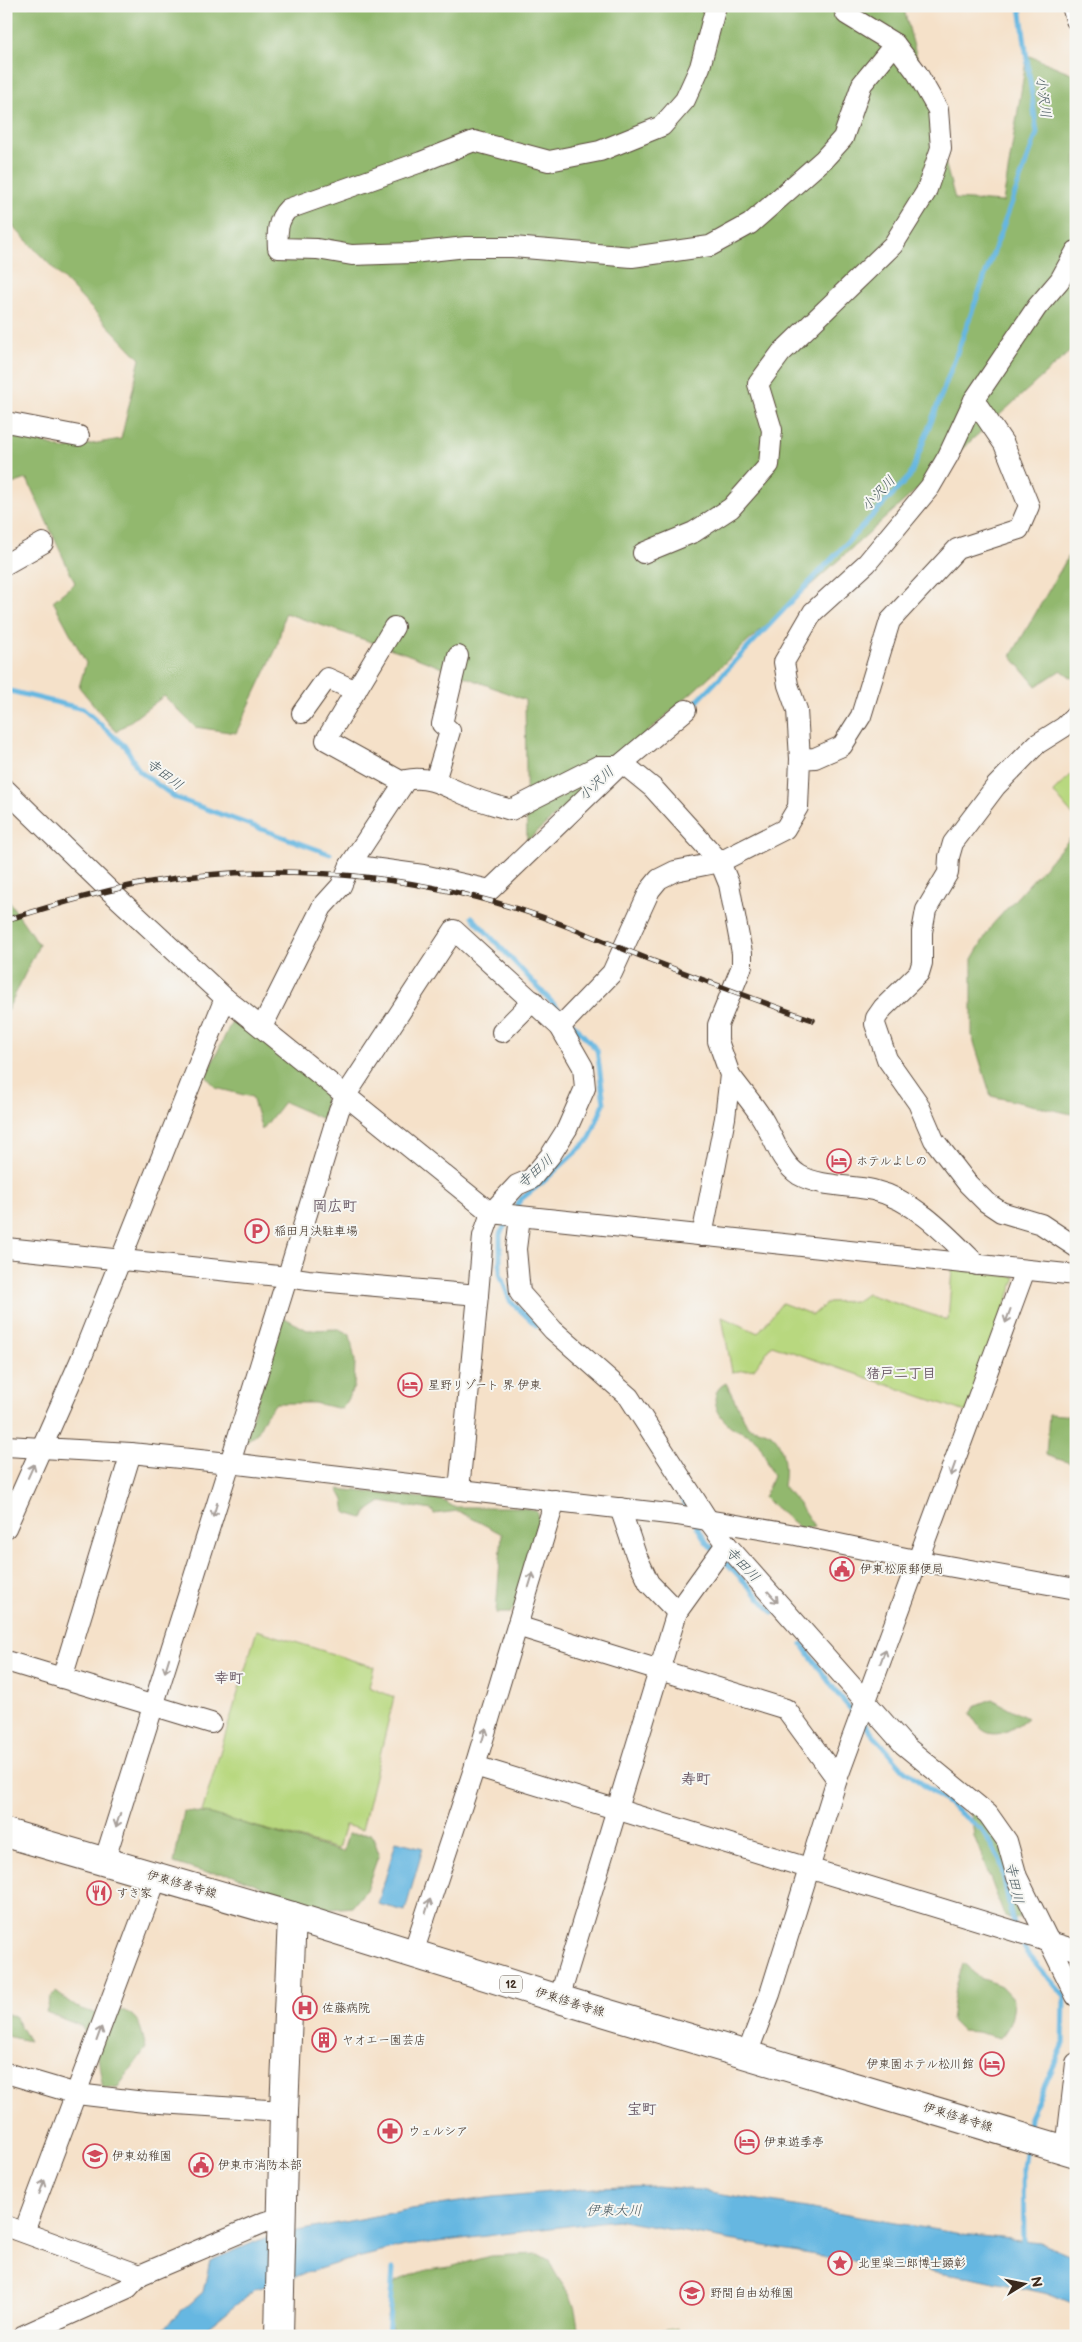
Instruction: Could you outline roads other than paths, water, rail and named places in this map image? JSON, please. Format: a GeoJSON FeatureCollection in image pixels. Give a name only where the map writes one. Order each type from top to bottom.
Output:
{"type":"FeatureCollection","features":[{"type":"Feature","properties":{"kind":"main road","name":"伊東修善寺線"},"geometry":{"type":"LineString","coordinates":[[8,1838],[104,1862],[292,1916],[559,1999],[1071,2152]]}},
{"type":"Feature","properties":{"kind":"main road"},"geometry":{"type":"LineString","coordinates":[[279,2336],[284,2111],[292,1916]]}},
{"type":"Feature","properties":{"kind":"street"},"geometry":{"type":"LineString","coordinates":[[716,6],[700,67],[685,100],[662,126],[600,151],[549,161],[474,141],[421,162],[288,209],[282,215],[277,232],[278,248],[317,249],[352,254],[412,253],[466,247],[513,247],[632,257],[710,246],[750,224],[843,138],[862,84],[895,44]]}},
{"type":"Feature","properties":{"kind":"street"},"geometry":{"type":"LineString","coordinates":[[643,553],[694,532],[731,508],[769,465],[772,430],[758,384],[782,353],[893,246],[926,192],[941,148],[938,110],[916,73],[895,44],[846,14],[843,6]]}},
{"type":"Feature","properties":{"kind":"street"},"geometry":{"type":"LineString","coordinates":[[1072,6],[1076,20]]}},
{"type":"Feature","properties":{"kind":"street"},"geometry":{"type":"LineString","coordinates":[[561,1026],[612,973],[650,890],[659,879],[675,872],[720,862],[785,829],[798,807],[800,759],[797,710],[788,685],[784,662],[813,612],[867,563],[930,487],[948,456],[974,400],[1037,306],[1060,280],[1076,251]]}},
{"type":"Feature","properties":{"kind":"street"},"geometry":{"type":"LineString","coordinates":[[800,759],[815,758],[842,746],[861,716],[890,622],[958,549],[1019,529],[1029,506],[1004,444],[974,400]]}},
{"type":"Feature","properties":{"kind":"street"},"geometry":{"type":"LineString","coordinates":[[6,422],[79,436]]}},
{"type":"Feature","properties":{"kind":"street"},"geometry":{"type":"LineString","coordinates":[[6,564],[43,543]]}},
{"type":"Feature","properties":{"kind":"street"},"geometry":{"type":"LineString","coordinates":[[394,627],[326,740],[404,783]]}},
{"type":"Feature","properties":{"kind":"street"},"geometry":{"type":"LineString","coordinates":[[435,781],[450,731],[442,724],[458,656]]}},
{"type":"Feature","properties":{"kind":"street"},"geometry":{"type":"LineString","coordinates":[[302,713],[327,678],[356,691]]}},
{"type":"Feature","properties":{"kind":"street"},"geometry":{"type":"LineString","coordinates":[[350,865],[423,874],[490,890],[628,769],[686,710]]}},
{"type":"Feature","properties":{"kind":"street"},"geometry":{"type":"LineString","coordinates":[[1076,715],[1064,727],[1037,744],[996,786],[953,844],[948,858],[948,874],[926,910],[922,932],[922,963],[919,973],[883,1008],[876,1018],[875,1024],[887,1059],[918,1103],[934,1140],[968,1184],[986,1202],[1001,1212],[1041,1224],[1076,1247]]}},
{"type":"Feature","properties":{"kind":"street"},"geometry":{"type":"LineString","coordinates":[[262,1027],[322,906],[341,886],[350,865],[406,780],[414,778],[435,781],[472,798],[511,810],[598,766],[628,769],[653,788],[720,862],[729,884],[742,953],[739,977],[718,1025],[718,1041],[730,1076],[760,1116],[787,1165],[799,1174],[814,1181],[851,1186],[894,1197],[939,1227],[977,1264]]}},
{"type":"Feature","properties":{"kind":"street"},"geometry":{"type":"LineString","coordinates":[[6,790],[225,998],[491,1213],[520,1218],[1076,1275]]}},
{"type":"Feature","properties":{"kind":"street"},"geometry":{"type":"LineString","coordinates":[[104,1862],[339,1110],[346,1095],[454,930],[561,1026],[582,1067],[584,1088],[568,1129],[550,1156],[531,1179],[517,1186],[491,1213],[483,1236],[459,1490]]}},
{"type":"Feature","properties":{"kind":"street"},"geometry":{"type":"LineString","coordinates":[[6,1528],[81,1359],[225,998]]}},
{"type":"Feature","properties":{"kind":"street"},"geometry":{"type":"LineString","coordinates":[[502,1032],[533,1001]]}},
{"type":"Feature","properties":{"kind":"street"},"geometry":{"type":"LineString","coordinates":[[702,1236],[725,1118],[730,1076]]}},
{"type":"Feature","properties":{"kind":"street"},"geometry":{"type":"LineString","coordinates":[[520,1218],[516,1250],[520,1294],[554,1330],[629,1397],[726,1545],[865,1704],[904,1745],[988,1814],[1007,1841],[1038,1938],[1076,1996]]}},
{"type":"Feature","properties":{"kind":"street"},"geometry":{"type":"LineString","coordinates":[[6,1248],[478,1296]]}},
{"type":"Feature","properties":{"kind":"street"},"geometry":{"type":"LineString","coordinates":[[748,2054],[770,1994],[837,1779],[920,1561],[1025,1270]]}},
{"type":"Feature","properties":{"kind":"street"},"geometry":{"type":"LineString","coordinates":[[6,1446],[131,1453],[229,1463],[676,1515],[1076,1589]]}},
{"type":"Feature","properties":{"kind":"street"},"geometry":{"type":"LineString","coordinates":[[62,1678],[131,1453]]}},
{"type":"Feature","properties":{"kind":"street"},"geometry":{"type":"LineString","coordinates":[[413,1953],[475,1766],[555,1500]]}},
{"type":"Feature","properties":{"kind":"street"},"geometry":{"type":"LineString","coordinates":[[620,1508],[636,1555],[649,1583],[677,1612]]}},
{"type":"Feature","properties":{"kind":"street"},"geometry":{"type":"LineString","coordinates":[[559,1999],[677,1612],[726,1545]]}},
{"type":"Feature","properties":{"kind":"street"},"geometry":{"type":"LineString","coordinates":[[518,1626],[786,1709],[837,1779]]}},
{"type":"Feature","properties":{"kind":"street"},"geometry":{"type":"LineString","coordinates":[[6,1660],[211,1723]]}},
{"type":"Feature","properties":{"kind":"street"},"geometry":{"type":"LineString","coordinates":[[475,1766],[1076,1950]]}},
{"type":"Feature","properties":{"kind":"street"},"geometry":{"type":"LineString","coordinates":[[140,2275],[15,2229],[77,2094],[157,1877]]}},
{"type":"Feature","properties":{"kind":"street"},"geometry":{"type":"LineString","coordinates":[[1071,2152],[1076,2063]]}},
{"type":"Feature","properties":{"kind":"street"},"geometry":{"type":"LineString","coordinates":[[6,2072],[77,2094],[145,2102],[284,2111]]}},
{"type":"Feature","properties":{"kind":"street"},"geometry":{"type":"LineString","coordinates":[[22,2336],[128,2288],[140,2275],[265,2222],[282,2223]]}},
{"type":"Feature","properties":{"kind":"water"},"geometry":{"type":"Polygon","coordinates":[[[396,1841],[423,1848],[405,1911],[378,1904],[396,1841]]]}},
{"type":"Feature","properties":{"kind":"water","name":"伊東大川"},"geometry":{"type":"Polygon","coordinates":[[[657,2186],[699,2190],[961,2234],[1040,2242],[1076,2257],[1076,2305],[1053,2295],[972,2277],[809,2254],[616,2220],[405,2246],[341,2262],[256,2289],[197,2336],[151,2336],[161,2330],[203,2292],[210,2261],[267,2237],[411,2209],[494,2197],[596,2188],[657,2186]]]}},
{"type":"Feature","properties":{"kind":"waterway","name":"小沢川"},"geometry":{"type":"LineString","coordinates":[[690,709],[910,476],[942,394],[1037,133],[1020,6]]}},
{"type":"Feature","properties":{"kind":"waterway","name":"寺田川"},"geometry":{"type":"LineString","coordinates":[[6,690],[83,709],[126,747],[139,771],[176,798],[330,854]]}},
{"type":"Feature","properties":{"kind":"waterway","name":"寺田川"},"geometry":{"type":"LineString","coordinates":[[472,917],[564,1015]]}},
{"type":"Feature","properties":{"kind":"waterway","name":"寺田川"},"geometry":{"type":"LineString","coordinates":[[514,1210],[521,1199],[543,1182],[589,1140],[604,1103],[597,1050],[570,1021]]}},
{"type":"Feature","properties":{"kind":"waterway","name":"寺田川"},"geometry":{"type":"LineString","coordinates":[[508,1220],[500,1234],[500,1274],[510,1301],[537,1326]]}},
{"type":"Feature","properties":{"kind":"waterway","name":"寺田川"},"geometry":{"type":"LineString","coordinates":[[673,1483],[689,1511]]}},
{"type":"Feature","properties":{"kind":"waterway","name":"寺田川"},"geometry":{"type":"LineString","coordinates":[[696,1525],[707,1543],[716,1552]]}},
{"type":"Feature","properties":{"kind":"waterway","name":"寺田川"},"geometry":{"type":"LineString","coordinates":[[722,1558],[773,1612]]}},
{"type":"Feature","properties":{"kind":"waterway","name":"寺田川"},"geometry":{"type":"LineString","coordinates":[[802,1644],[839,1696],[856,1715]]}},
{"type":"Feature","properties":{"kind":"waterway","name":"寺田川"},"geometry":{"type":"LineString","coordinates":[[863,1723],[904,1770],[982,1830],[1000,1860],[1013,1924]]}},
{"type":"Feature","properties":{"kind":"waterway","name":"寺田川"},"geometry":{"type":"LineString","coordinates":[[1020,1939],[1027,1953],[1064,1996],[1063,2046],[1030,2117],[1029,2130]]}},
{"type":"Feature","properties":{"kind":"waterway","name":"寺田川"},"geometry":{"type":"LineString","coordinates":[[1024,2244],[1023,2167],[1026,2146]]}},
{"type":"Feature","properties":{"kind":"waterway"},"geometry":{"type":"LineString","coordinates":[[388,2336],[393,2269]]}},
{"type":"Feature","properties":{"kind":"railway"},"geometry":{"type":"LineString","coordinates":[[6,920],[100,893],[157,881],[205,875],[254,872],[352,876],[448,891],[542,917],[689,975],[813,1020]]}},
{"type":"Feature","properties":{"kind":"place","name":"ホテルよしの"},"geometry":{"type":"Point","coordinates":[839,1161]}},
{"type":"Feature","properties":{"kind":"place","name":"稲田月決駐車場"},"geometry":{"type":"Point","coordinates":[257,1231]}},
{"type":"Feature","properties":{"kind":"place","name":"星野リゾート 界 伊東"},"geometry":{"type":"Point","coordinates":[410,1385]}},
{"type":"Feature","properties":{"kind":"place","name":"伊東松原郵便局"},"geometry":{"type":"Point","coordinates":[842,1569]}},
{"type":"Feature","properties":{"kind":"place","name":"すき家"},"geometry":{"type":"Point","coordinates":[99,1893]}},
{"type":"Feature","properties":{"kind":"place","name":"佐藤病院"},"geometry":{"type":"Point","coordinates":[305,2008]}},
{"type":"Feature","properties":{"kind":"place","name":"ヤオエー園芸店"},"geometry":{"type":"Point","coordinates":[324,2040]}},
{"type":"Feature","properties":{"kind":"place","name":"伊東園ホテル松川館"},"geometry":{"type":"Point","coordinates":[992,2064]}},
{"type":"Feature","properties":{"kind":"place","name":"ウェルシア"},"geometry":{"type":"Point","coordinates":[390,2131]}},
{"type":"Feature","properties":{"kind":"place","name":"伊東遊季亭"},"geometry":{"type":"Point","coordinates":[747,2142]}},
{"type":"Feature","properties":{"kind":"place","name":"伊東幼稚園"},"geometry":{"type":"Point","coordinates":[95,2156]}},
{"type":"Feature","properties":{"kind":"place","name":"伊東市消防本部"},"geometry":{"type":"Point","coordinates":[201,2165]}},
{"type":"Feature","properties":{"kind":"place","name":"北里柴三郎博士顕彰"},"geometry":{"type":"Point","coordinates":[840,2263]}},
{"type":"Feature","properties":{"kind":"place","name":"野間自由幼稚園"},"geometry":{"type":"Point","coordinates":[692,2293]}},
{"type":"Feature","properties":{"kind":"district","name":"岡広町"},"geometry":{"type":"Point","coordinates":[335,1206]}},
{"type":"Feature","properties":{"kind":"district","name":"猪戸二丁目"},"geometry":{"type":"Point","coordinates":[901,1373]}},
{"type":"Feature","properties":{"kind":"district","name":"幸町"},"geometry":{"type":"Point","coordinates":[229,1678]}},
{"type":"Feature","properties":{"kind":"district","name":"寿町"},"geometry":{"type":"Point","coordinates":[696,1779]}},
{"type":"Feature","properties":{"kind":"district","name":"宝町"},"geometry":{"type":"Point","coordinates":[642,2109]}}]}
